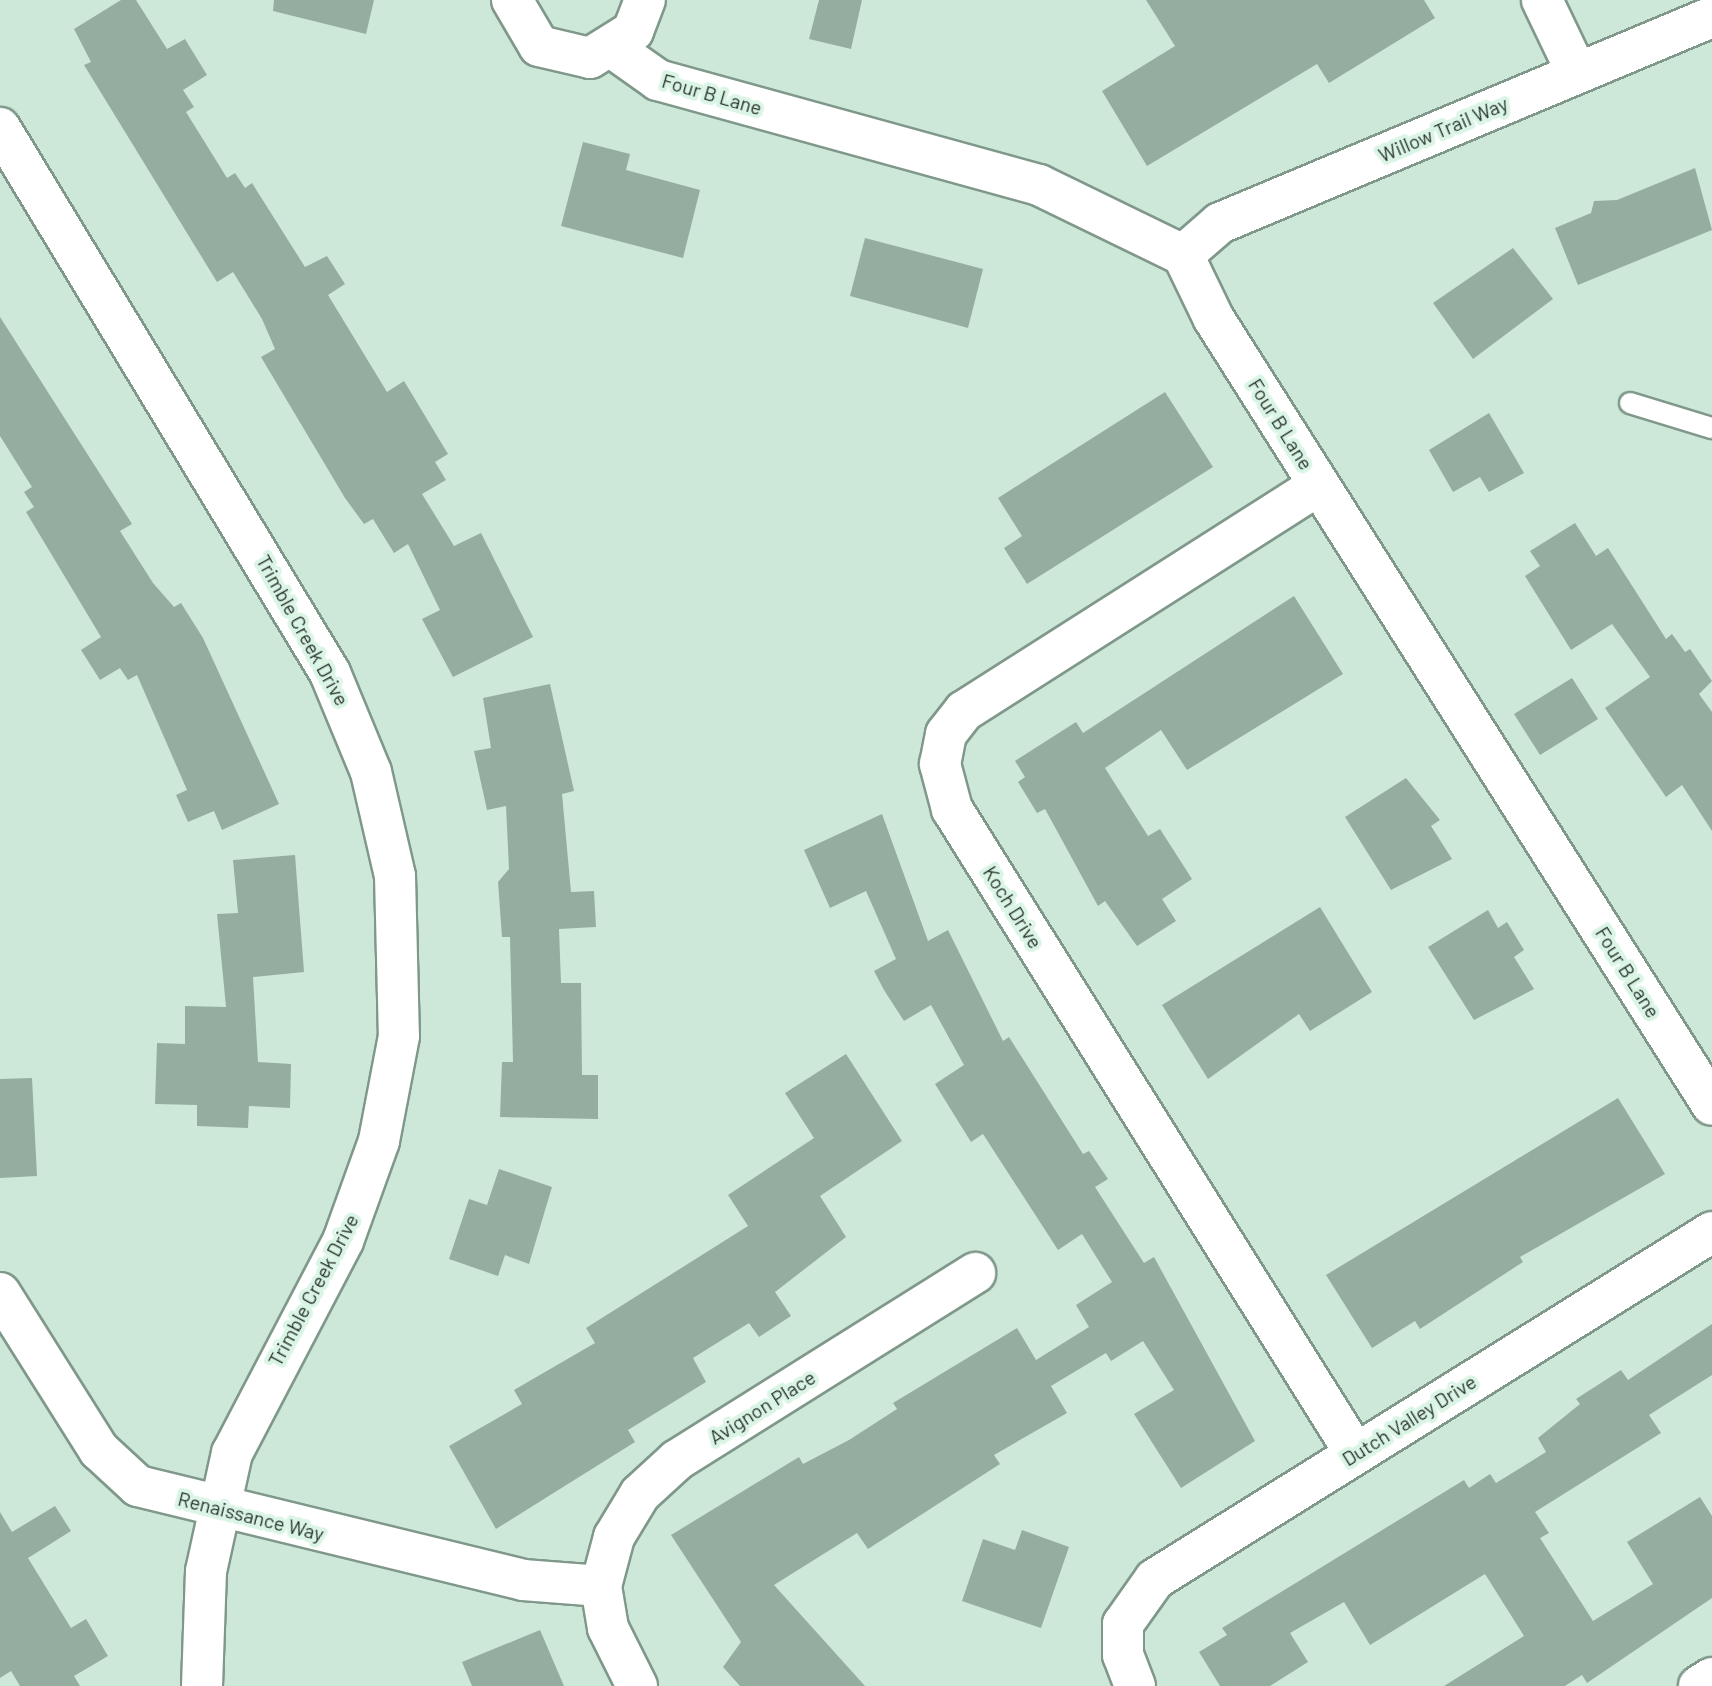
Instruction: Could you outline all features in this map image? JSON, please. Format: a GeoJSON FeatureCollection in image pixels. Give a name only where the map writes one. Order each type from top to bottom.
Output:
{"type":"FeatureCollection","features":[{"type":"Feature","properties":{"kind":"street"},"geometry":{"type":"LineString","coordinates":[[512,0],[539,46],[563,57],[614,49],[633,31],[645,0]]}},
{"type":"Feature","properties":{"kind":"street"},"geometry":{"type":"LineString","coordinates":[[1542,0],[1577,73]]}},
{"type":"Feature","properties":{"kind":"street","name":"Willow Trail Way"},"geometry":{"type":"LineString","coordinates":[[1183,255],[1220,223],[1712,17]]}},
{"type":"Feature","properties":{"kind":"street","name":"Four B Lane"},"geometry":{"type":"LineString","coordinates":[[614,49],[658,80],[1039,185],[1183,255],[1214,319],[1712,1105]]}},
{"type":"Feature","properties":{"kind":"street","name":"Trimble Creek Drive"},"geometry":{"type":"LineString","coordinates":[[0,128],[330,673],[371,772],[395,876],[400,1023],[379,1141],[343,1241],[242,1427],[217,1510],[201,1613],[202,1686]]}},
{"type":"Feature","properties":{"kind":"street","name":"Koch Drive"},"geometry":{"type":"LineString","coordinates":[[1319,485],[964,711],[946,734],[940,764],[952,809],[1355,1453]]}},
{"type":"Feature","properties":{"kind":"street","name":"Dutch Valley Drive"},"geometry":{"type":"LineString","coordinates":[[1135,1686],[1123,1655],[1123,1624],[1155,1579],[1712,1232]]}},
{"type":"Feature","properties":{"kind":"street","name":"Avignon Place"},"geometry":{"type":"LineString","coordinates":[[601,1586],[625,1515],[657,1476],[975,1273]]}},
{"type":"Feature","properties":{"kind":"street","name":"Renaissance Way"},"geometry":{"type":"LineString","coordinates":[[0,1293],[116,1471],[138,1486],[217,1510],[523,1580],[601,1586]]}},
{"type":"Feature","properties":{"kind":"street"},"geometry":{"type":"LineString","coordinates":[[601,1586],[608,1628],[637,1686]]}},
{"type":"Feature","properties":{"kind":"street"},"geometry":{"type":"LineString","coordinates":[[1699,1686],[1712,1678]]}},
{"type":"Feature","properties":{"kind":"lane"},"geometry":{"type":"LineString","coordinates":[[1630,403],[1712,428]]}},
{"type":"Feature","properties":{"kind":"building"},"geometry":{"type":"Polygon","coordinates":[[[121,0],[136,0],[167,49],[185,39],[207,75],[183,90],[194,107],[186,112],[227,178],[235,173],[245,188],[252,183],[305,267],[327,256],[345,284],[328,295],[387,392],[404,381],[448,454],[435,462],[446,480],[422,494],[454,546],[481,533],[533,637],[453,677],[422,619],[440,610],[408,544],[394,553],[373,519],[364,524],[345,498],[261,357],[275,349],[262,319],[233,272],[217,282],[84,65],[91,62],[74,29],[121,0]]]}},
{"type":"Feature","properties":{"kind":"building"},"geometry":{"type":"Polygon","coordinates":[[[274,0],[374,0],[366,34],[273,11],[274,0]]]}},
{"type":"Feature","properties":{"kind":"building"},"geometry":{"type":"Polygon","coordinates":[[[819,0],[862,0],[851,49],[809,39],[819,0]]]}},
{"type":"Feature","properties":{"kind":"building"},"geometry":{"type":"Polygon","coordinates":[[[1146,0],[1424,0],[1435,18],[1329,83],[1317,64],[1147,166],[1102,91],[1175,46],[1146,0]]]}},
{"type":"Feature","properties":{"kind":"building"},"geometry":{"type":"Polygon","coordinates":[[[583,142],[630,154],[626,170],[700,190],[683,258],[561,226],[583,142]]]}},
{"type":"Feature","properties":{"kind":"building"},"geometry":{"type":"Polygon","coordinates":[[[1695,168],[1712,230],[1578,285],[1555,228],[1591,213],[1594,201],[1617,200],[1695,168]]]}},
{"type":"Feature","properties":{"kind":"building"},"geometry":{"type":"Polygon","coordinates":[[[865,238],[983,269],[968,328],[850,296],[865,238]]]}},
{"type":"Feature","properties":{"kind":"building"},"geometry":{"type":"Polygon","coordinates":[[[1513,248],[1553,299],[1473,359],[1433,303],[1513,248]]]}},
{"type":"Feature","properties":{"kind":"building"},"geometry":{"type":"Polygon","coordinates":[[[0,317],[132,524],[120,531],[153,583],[174,607],[181,603],[203,638],[279,804],[222,830],[214,811],[188,822],[176,795],[187,790],[137,675],[128,680],[120,668],[100,680],[81,650],[101,637],[26,512],[34,507],[24,492],[32,487],[0,436],[0,317]]]}},
{"type":"Feature","properties":{"kind":"building"},"geometry":{"type":"Polygon","coordinates":[[[1165,392],[1213,467],[1027,584],[1004,548],[1022,536],[998,498],[1165,392]]]}},
{"type":"Feature","properties":{"kind":"building"},"geometry":{"type":"Polygon","coordinates":[[[1489,413],[1524,473],[1489,492],[1480,477],[1453,492],[1429,450],[1489,413]]]}},
{"type":"Feature","properties":{"kind":"building"},"geometry":{"type":"Polygon","coordinates":[[[1575,523],[1596,556],[1608,548],[1666,639],[1672,634],[1685,652],[1690,649],[1712,681],[1699,694],[1712,712],[1712,831],[1682,785],[1666,797],[1605,708],[1650,677],[1612,624],[1571,650],[1525,576],[1540,566],[1530,551],[1575,523]]]}},
{"type":"Feature","properties":{"kind":"building"},"geometry":{"type":"Polygon","coordinates":[[[1294,596],[1343,674],[1187,770],[1161,730],[1105,768],[1148,836],[1160,829],[1192,879],[1162,899],[1176,921],[1137,946],[1105,901],[1098,906],[1045,809],[1037,813],[1018,782],[1025,777],[1015,761],[1076,722],[1083,733],[1294,596]]]}},
{"type":"Feature","properties":{"kind":"building"},"geometry":{"type":"Polygon","coordinates":[[[1572,678],[1598,719],[1540,755],[1514,714],[1572,678]]]}},
{"type":"Feature","properties":{"kind":"building"},"geometry":{"type":"Polygon","coordinates":[[[550,684],[574,791],[562,794],[571,892],[594,891],[596,927],[559,929],[561,983],[581,983],[582,1075],[598,1075],[598,1119],[500,1117],[502,1062],[513,1062],[510,937],[502,937],[498,882],[509,869],[506,806],[487,810],[474,751],[491,748],[483,698],[550,684]]]}},
{"type":"Feature","properties":{"kind":"building"},"geometry":{"type":"Polygon","coordinates":[[[1406,778],[1440,820],[1431,826],[1452,859],[1391,890],[1345,817],[1406,778]]]}},
{"type":"Feature","properties":{"kind":"building"},"geometry":{"type":"Polygon","coordinates":[[[882,814],[928,941],[948,930],[1003,1041],[1009,1037],[1083,1154],[1089,1151],[1108,1179],[1095,1187],[1144,1263],[1154,1257],[1255,1441],[1181,1488],[1134,1414],[1174,1390],[1143,1341],[1111,1361],[1106,1353],[1051,1386],[1067,1413],[994,1455],[1000,1464],[868,1549],[857,1533],[774,1585],[865,1686],[740,1686],[723,1667],[741,1642],[671,1535],[799,1457],[803,1464],[849,1440],[897,1409],[893,1403],[1017,1328],[1036,1360],[1089,1327],[1076,1305],[1112,1282],[1082,1234],[1058,1250],[983,1134],[971,1142],[935,1084],[964,1065],[931,1005],[904,1021],[874,971],[896,959],[866,891],[830,908],[804,850],[882,814]]]}},
{"type":"Feature","properties":{"kind":"building"},"geometry":{"type":"Polygon","coordinates":[[[295,855],[304,972],[253,977],[258,1062],[291,1064],[290,1108],[249,1106],[248,1128],[197,1126],[197,1105],[155,1104],[157,1043],[185,1044],[185,1006],[226,1007],[217,914],[238,913],[233,860],[295,855]]]}},
{"type":"Feature","properties":{"kind":"building"},"geometry":{"type":"Polygon","coordinates":[[[1320,907],[1372,992],[1310,1031],[1299,1014],[1208,1079],[1162,1005],[1320,907]]]}},
{"type":"Feature","properties":{"kind":"building"},"geometry":{"type":"Polygon","coordinates":[[[1488,910],[1498,928],[1507,922],[1524,950],[1514,957],[1534,989],[1474,1020],[1428,947],[1488,910]]]}},
{"type":"Feature","properties":{"kind":"building"},"geometry":{"type":"Polygon","coordinates":[[[846,1054],[902,1141],[820,1196],[846,1237],[775,1292],[791,1316],[759,1337],[749,1323],[693,1358],[706,1382],[628,1430],[635,1442],[496,1529],[449,1446],[522,1404],[514,1390],[595,1343],[586,1328],[748,1226],[728,1195],[814,1138],[785,1093],[846,1054]]]}},
{"type":"Feature","properties":{"kind":"building"},"geometry":{"type":"Polygon","coordinates":[[[32,1078],[37,1176],[0,1178],[0,1079],[32,1078]]]}},
{"type":"Feature","properties":{"kind":"building"},"geometry":{"type":"Polygon","coordinates":[[[1618,1098],[1665,1174],[1520,1257],[1523,1262],[1420,1329],[1415,1321],[1372,1348],[1326,1275],[1618,1098]]]}},
{"type":"Feature","properties":{"kind":"building"},"geometry":{"type":"Polygon","coordinates":[[[499,1169],[552,1187],[529,1264],[505,1255],[498,1276],[449,1259],[469,1199],[487,1205],[499,1169]]]}},
{"type":"Feature","properties":{"kind":"building"},"geometry":{"type":"Polygon","coordinates":[[[1712,1324],[1712,1375],[1649,1415],[1661,1433],[1535,1512],[1549,1533],[1540,1538],[1593,1621],[1653,1584],[1627,1542],[1700,1497],[1712,1516],[1712,1598],[1587,1683],[1582,1675],[1565,1686],[1444,1686],[1524,1636],[1485,1574],[1370,1645],[1344,1602],[1290,1633],[1308,1662],[1270,1686],[1220,1686],[1199,1652],[1227,1635],[1222,1628],[1464,1480],[1469,1488],[1490,1474],[1496,1483],[1546,1452],[1538,1438],[1580,1404],[1576,1399],[1621,1370],[1628,1380],[1712,1324]]]}},
{"type":"Feature","properties":{"kind":"building"},"geometry":{"type":"Polygon","coordinates":[[[55,1506],[71,1531],[28,1558],[71,1628],[86,1619],[108,1656],[74,1676],[80,1686],[20,1686],[11,1671],[0,1678],[0,1512],[12,1532],[55,1506]]]}},
{"type":"Feature","properties":{"kind":"building"},"geometry":{"type":"Polygon","coordinates":[[[1022,1530],[1069,1547],[1041,1628],[962,1601],[983,1539],[1015,1550],[1022,1530]]]}},
{"type":"Feature","properties":{"kind":"building"},"geometry":{"type":"Polygon","coordinates":[[[540,1630],[564,1686],[472,1686],[462,1662],[540,1630]]]}}]}
